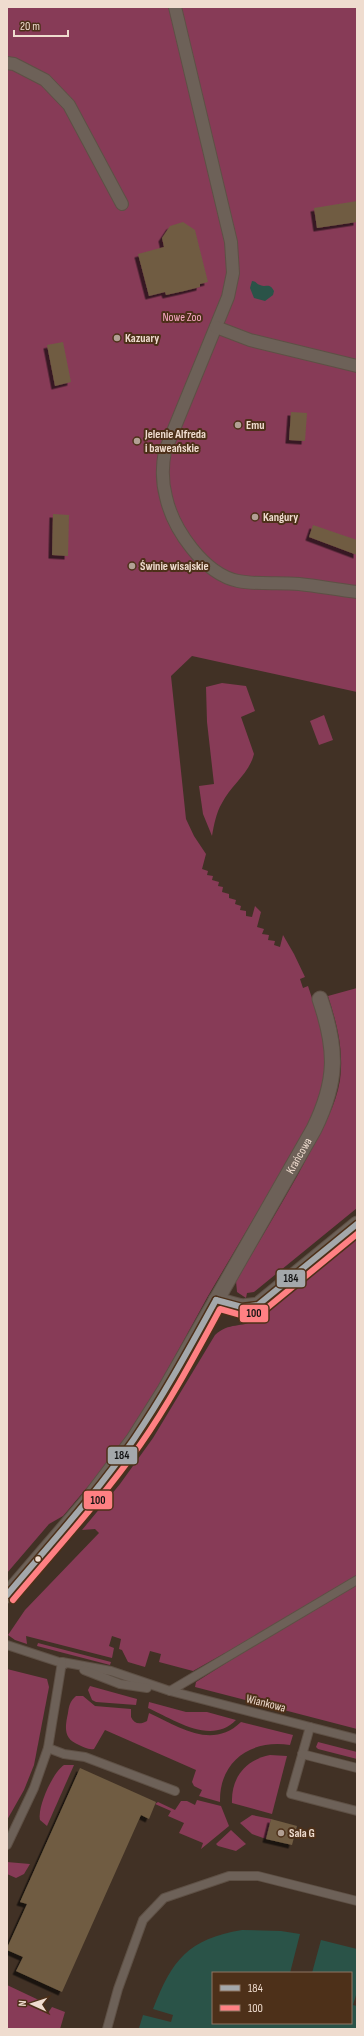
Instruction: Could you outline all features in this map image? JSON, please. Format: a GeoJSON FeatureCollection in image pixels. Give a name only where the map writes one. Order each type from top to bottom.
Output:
{"type":"FeatureCollection","features":[{"type":"Feature","properties":{"kind":"street"},"geometry":{"type":"LineString","coordinates":[[175,7],[233,257],[233,273],[228,297],[165,451],[163,463],[166,497],[176,524],[188,544],[208,565],[237,581],[299,584],[357,592]]}},
{"type":"Feature","properties":{"kind":"street"},"geometry":{"type":"LineString","coordinates":[[7,63],[14,64],[44,80],[69,105],[122,204]]}},
{"type":"Feature","properties":{"kind":"street"},"geometry":{"type":"LineString","coordinates":[[216,327],[250,340],[357,366]]}},
{"type":"Feature","properties":{"kind":"street","name":"Krańcowa"},"geometry":{"type":"LineString","coordinates":[[7,1595],[85,1504],[134,1439],[165,1390],[314,1129],[327,1098],[331,1081],[333,1046],[320,999]]}},
{"type":"Feature","properties":{"kind":"street"},"geometry":{"type":"LineString","coordinates":[[216,1300],[242,1307],[258,1305],[357,1224]]}},
{"type":"Feature","properties":{"kind":"lane"},"geometry":{"type":"LineString","coordinates":[[170,1691],[357,1580]]}},
{"type":"Feature","properties":{"kind":"lane","name":"Wiankowa"},"geometry":{"type":"LineString","coordinates":[[7,1645],[62,1662],[120,1684],[170,1691],[357,1739]]}},
{"type":"Feature","properties":{"kind":"lane"},"geometry":{"type":"LineString","coordinates":[[7,1845],[34,1788],[48,1748],[62,1662]]}},
{"type":"Feature","properties":{"kind":"lane"},"geometry":{"type":"LineString","coordinates":[[310,1727],[291,1794],[357,1811]]}},
{"type":"Feature","properties":{"kind":"lane"},"geometry":{"type":"LineString","coordinates":[[48,1748],[64,1754],[85,1757],[175,1791]]}},
{"type":"Feature","properties":{"kind":"lane"},"geometry":{"type":"LineString","coordinates":[[302,1754],[357,1768]]}},
{"type":"Feature","properties":{"kind":"lane"},"geometry":{"type":"LineString","coordinates":[[107,2029],[118,1990],[143,1920],[164,1898],[230,1876],[258,1876],[357,1901]]}},
{"type":"Feature","properties":{"kind":"green space","name":"Nowe Zoo"},"geometry":{"type":"Polygon","coordinates":[[[7,7],[357,7],[357,692],[192,656],[171,676],[186,819],[194,836],[206,854],[202,869],[208,871],[207,875],[213,876],[212,880],[219,882],[218,886],[223,887],[222,892],[229,894],[229,898],[236,900],[235,904],[241,906],[240,910],[246,911],[246,916],[252,917],[255,906],[261,912],[257,927],[264,929],[262,934],[269,935],[268,940],[275,941],[274,945],[280,947],[283,935],[305,977],[300,979],[303,988],[308,986],[325,1038],[326,1077],[314,1116],[208,1296],[163,1378],[134,1426],[101,1471],[63,1516],[49,1524],[7,1573],[7,7]]]}},
{"type":"Feature","properties":{"kind":"green space"},"geometry":{"type":"Polygon","coordinates":[[[222,683],[246,686],[255,711],[241,717],[254,754],[248,768],[230,791],[220,807],[212,836],[203,814],[199,786],[214,784],[207,722],[206,687],[222,683]]]}},
{"type":"Feature","properties":{"kind":"green space"},"geometry":{"type":"Polygon","coordinates":[[[324,715],[333,740],[319,745],[310,721],[324,715]]]}},
{"type":"Feature","properties":{"kind":"green space"},"geometry":{"type":"Polygon","coordinates":[[[357,988],[357,1208],[254,1292],[247,1293],[246,1298],[237,1292],[236,1281],[310,1152],[328,1117],[338,1090],[341,1069],[339,1038],[328,996],[357,988]]]}},
{"type":"Feature","properties":{"kind":"green space"},"geometry":{"type":"Polygon","coordinates":[[[357,1237],[357,1729],[195,1687],[196,1682],[234,1658],[225,1653],[193,1671],[159,1662],[161,1654],[150,1651],[145,1667],[128,1662],[122,1650],[119,1649],[121,1639],[112,1636],[109,1646],[114,1648],[112,1658],[26,1636],[27,1644],[15,1640],[8,1635],[25,1610],[99,1533],[95,1529],[82,1530],[120,1484],[153,1438],[215,1335],[225,1328],[245,1324],[255,1320],[255,1316],[266,1311],[357,1237]]]}},
{"type":"Feature","properties":{"kind":"green space"},"geometry":{"type":"Polygon","coordinates":[[[38,1643],[111,1662],[110,1665],[37,1646],[38,1643]]]}},
{"type":"Feature","properties":{"kind":"green space"},"geometry":{"type":"Polygon","coordinates":[[[7,1669],[47,1679],[49,1687],[34,1765],[24,1790],[7,1820],[7,1669]]]}},
{"type":"Feature","properties":{"kind":"green space"},"geometry":{"type":"Polygon","coordinates":[[[90,1686],[137,1699],[136,1705],[96,1702],[92,1700],[88,1690],[90,1686]]]}},
{"type":"Feature","properties":{"kind":"green space"},"geometry":{"type":"Polygon","coordinates":[[[76,1696],[83,1696],[95,1706],[131,1709],[131,1717],[138,1723],[147,1721],[149,1713],[184,1729],[207,1735],[219,1734],[230,1730],[241,1722],[293,1735],[290,1745],[276,1744],[262,1746],[250,1750],[231,1764],[225,1775],[221,1788],[220,1802],[199,1796],[202,1790],[194,1786],[192,1782],[196,1770],[105,1730],[94,1749],[86,1748],[74,1742],[68,1736],[66,1728],[69,1706],[76,1696]]]}},
{"type":"Feature","properties":{"kind":"green space"},"geometry":{"type":"Polygon","coordinates":[[[149,1702],[186,1712],[207,1712],[236,1720],[226,1727],[215,1731],[204,1731],[192,1728],[148,1708],[149,1702]]]}},
{"type":"Feature","properties":{"kind":"green space"},"geometry":{"type":"Polygon","coordinates":[[[318,1742],[357,1752],[357,1759],[318,1749],[316,1747],[318,1742]]]}},
{"type":"Feature","properties":{"kind":"green space"},"geometry":{"type":"Polygon","coordinates":[[[270,1755],[287,1756],[272,1814],[232,1803],[234,1786],[241,1772],[253,1761],[270,1755]]]}},
{"type":"Feature","properties":{"kind":"green space"},"geometry":{"type":"Polygon","coordinates":[[[64,1765],[74,1765],[47,1826],[40,1820],[43,1799],[55,1775],[64,1765]]]}},
{"type":"Feature","properties":{"kind":"green space"},"geometry":{"type":"Polygon","coordinates":[[[197,1800],[221,1806],[229,1826],[201,1849],[203,1843],[179,1833],[184,1823],[168,1816],[171,1811],[155,1804],[158,1802],[175,1810],[181,1801],[187,1801],[195,1805],[197,1800]]]}},
{"type":"Feature","properties":{"kind":"green space"},"geometry":{"type":"Polygon","coordinates":[[[252,1815],[271,1819],[266,1839],[252,1834],[240,1823],[252,1815]]]}},
{"type":"Feature","properties":{"kind":"green space"},"geometry":{"type":"Polygon","coordinates":[[[231,1830],[246,1844],[236,1851],[218,1846],[216,1844],[231,1830]]]}},
{"type":"Feature","properties":{"kind":"green space"},"geometry":{"type":"Polygon","coordinates":[[[7,1862],[30,1864],[24,1874],[16,1878],[7,1874],[7,1862]]]}},
{"type":"Feature","properties":{"kind":"green space"},"geometry":{"type":"Polygon","coordinates":[[[7,1985],[43,2002],[40,2009],[48,2013],[52,2007],[65,2012],[60,2029],[7,2029],[7,1985]]]}},
{"type":"Feature","properties":{"kind":"water"},"geometry":{"type":"Polygon","coordinates":[[[252,281],[262,286],[271,287],[274,291],[273,295],[265,301],[254,298],[250,288],[252,281]]]}},
{"type":"Feature","properties":{"kind":"water"},"geometry":{"type":"Polygon","coordinates":[[[242,1930],[281,1931],[300,1934],[290,1972],[212,1972],[212,2024],[352,2024],[352,1972],[312,1972],[321,1940],[357,1949],[357,1992],[353,2005],[357,2006],[357,2029],[139,2028],[143,2015],[171,2022],[173,2015],[153,2009],[167,1977],[184,1954],[208,1939],[242,1930]]]}},
{"type":"Feature","properties":{"kind":"building"},"geometry":{"type":"Polygon","coordinates":[[[357,201],[357,222],[317,228],[314,208],[357,201]]]}},
{"type":"Feature","properties":{"kind":"building"},"geometry":{"type":"Polygon","coordinates":[[[183,222],[195,230],[208,282],[200,284],[200,287],[184,291],[166,295],[165,292],[149,296],[138,254],[164,247],[162,238],[170,226],[183,222]]]}},
{"type":"Feature","properties":{"kind":"building"},"geometry":{"type":"Polygon","coordinates":[[[63,342],[71,382],[55,386],[47,345],[63,342]]]}},
{"type":"Feature","properties":{"kind":"building"},"geometry":{"type":"Polygon","coordinates":[[[291,412],[307,413],[305,441],[289,440],[291,412]]]}},
{"type":"Feature","properties":{"kind":"building"},"geometry":{"type":"Polygon","coordinates":[[[53,514],[69,515],[68,556],[52,555],[53,514]]]}},
{"type":"Feature","properties":{"kind":"building"},"geometry":{"type":"Polygon","coordinates":[[[313,525],[357,540],[357,555],[309,537],[313,525]]]}},
{"type":"Feature","properties":{"kind":"building"},"geometry":{"type":"Polygon","coordinates":[[[80,1768],[156,1802],[149,1819],[141,1815],[62,1992],[16,1971],[23,1957],[7,1950],[7,1948],[27,1904],[20,1902],[80,1768]]]}},
{"type":"Feature","properties":{"kind":"building","name":"Sala G"},"geometry":{"type":"Polygon","coordinates":[[[271,1819],[297,1826],[292,1845],[266,1839],[271,1819]]]}},
{"type":"Feature","properties":{"kind":"transit line","name":"184"},"geometry":{"type":"LineString","coordinates":[[216,1300],[242,1307],[258,1305],[357,1224]]}},
{"type":"Feature","properties":{"kind":"transit line","name":"100"},"geometry":{"type":"LineString","coordinates":[[13,1600],[94,1505],[140,1445],[172,1395],[220,1309],[241,1315],[262,1312],[357,1234]]}},
{"type":"Feature","properties":{"kind":"transit line","name":"184"},"geometry":{"type":"LineString","coordinates":[[7,1595],[88,1499],[134,1439],[187,1353],[216,1300]]}},
{"type":"Feature","properties":{"kind":"place","name":"Kazuary"},"geometry":{"type":"Point","coordinates":[117,338]}},
{"type":"Feature","properties":{"kind":"place","name":"Emu"},"geometry":{"type":"Point","coordinates":[238,425]}},
{"type":"Feature","properties":{"kind":"place","name":"Jelenie Alfreda i baweańskie"},"geometry":{"type":"Point","coordinates":[137,441]}},
{"type":"Feature","properties":{"kind":"place","name":"Kangury"},"geometry":{"type":"Point","coordinates":[255,517]}},
{"type":"Feature","properties":{"kind":"place","name":"Świnie wisajskie"},"geometry":{"type":"Point","coordinates":[132,566]}},
{"type":"Feature","properties":{"kind":"place","name":"Sala G"},"geometry":{"type":"Point","coordinates":[281,1833]}}]}
